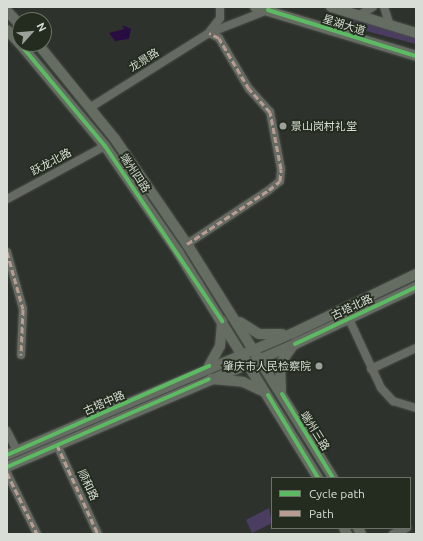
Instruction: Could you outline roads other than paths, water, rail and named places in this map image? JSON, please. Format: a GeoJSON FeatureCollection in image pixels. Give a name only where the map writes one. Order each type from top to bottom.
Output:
{"type":"FeatureCollection","features":[{"type":"Feature","properties":{"kind":"main road","name":"星湖大道"},"geometry":{"type":"LineString","coordinates":[[255,7],[416,56]]}},
{"type":"Feature","properties":{"kind":"main road","name":"星湖大道"},"geometry":{"type":"LineString","coordinates":[[331,7],[416,33]]}},
{"type":"Feature","properties":{"kind":"main road","name":"端州四路"},"geometry":{"type":"LineString","coordinates":[[27,52],[105,146],[151,213],[248,363]]}},
{"type":"Feature","properties":{"kind":"main road","name":"端州四路"},"geometry":{"type":"LineString","coordinates":[[45,52],[91,107],[162,206],[233,315],[259,358]]}},
{"type":"Feature","properties":{"kind":"main road"},"geometry":{"type":"LineString","coordinates":[[151,213],[162,206]]}},
{"type":"Feature","properties":{"kind":"main road","name":"古塔北路"},"geometry":{"type":"LineString","coordinates":[[242,353],[293,332],[416,274]]}},
{"type":"Feature","properties":{"kind":"main road","name":"古塔北路"},"geometry":{"type":"LineString","coordinates":[[248,363],[295,344],[416,287]]}},
{"type":"Feature","properties":{"kind":"main road"},"geometry":{"type":"LineString","coordinates":[[233,315],[259,334],[293,332]]}},
{"type":"Feature","properties":{"kind":"main road"},"geometry":{"type":"LineString","coordinates":[[209,366],[220,346],[222,321]]}},
{"type":"Feature","properties":{"kind":"main road"},"geometry":{"type":"LineString","coordinates":[[282,394],[282,358],[295,344]]}},
{"type":"Feature","properties":{"kind":"main road","name":"古塔中路"},"geometry":{"type":"LineString","coordinates":[[7,467],[57,445],[159,394],[209,366],[242,353]]}},
{"type":"Feature","properties":{"kind":"main road","name":"端州三路"},"geometry":{"type":"LineString","coordinates":[[259,358],[332,477]]}},
{"type":"Feature","properties":{"kind":"main road","name":"古塔中路"},"geometry":{"type":"LineString","coordinates":[[12,453],[159,394],[209,379],[248,363]]}},
{"type":"Feature","properties":{"kind":"main road","name":"端州三路"},"geometry":{"type":"LineString","coordinates":[[248,363],[317,477]]}},
{"type":"Feature","properties":{"kind":"main road"},"geometry":{"type":"LineString","coordinates":[[209,379],[243,382],[268,395]]}},
{"type":"Feature","properties":{"kind":"street"},"geometry":{"type":"LineString","coordinates":[[208,33],[220,18],[220,7]]}},
{"type":"Feature","properties":{"kind":"street"},"geometry":{"type":"LineString","coordinates":[[359,15],[373,7]]}},
{"type":"Feature","properties":{"kind":"street"},"geometry":{"type":"LineString","coordinates":[[384,7],[390,25]]}},
{"type":"Feature","properties":{"kind":"street"},"geometry":{"type":"LineString","coordinates":[[208,33],[268,10]]}},
{"type":"Feature","properties":{"kind":"street"},"geometry":{"type":"LineString","coordinates":[[187,244],[269,190],[280,181],[281,175],[270,112],[249,89],[219,38],[208,33]]}},
{"type":"Feature","properties":{"kind":"street","name":"龙景路"},"geometry":{"type":"LineString","coordinates":[[91,107],[208,33]]}},
{"type":"Feature","properties":{"kind":"street","name":"跃龙北路"},"geometry":{"type":"LineString","coordinates":[[7,198],[105,146]]}},
{"type":"Feature","properties":{"kind":"street"},"geometry":{"type":"LineString","coordinates":[[7,252],[22,309],[21,355]]}},
{"type":"Feature","properties":{"kind":"street"},"geometry":{"type":"LineString","coordinates":[[349,318],[372,369],[388,396],[416,408]]}},
{"type":"Feature","properties":{"kind":"street"},"geometry":{"type":"LineString","coordinates":[[372,369],[416,348]]}},
{"type":"Feature","properties":{"kind":"street"},"geometry":{"type":"LineString","coordinates":[[7,431],[12,453]]}},
{"type":"Feature","properties":{"kind":"street","name":"顺和路"},"geometry":{"type":"LineString","coordinates":[[57,445],[98,534]]}},
{"type":"Feature","properties":{"kind":"street"},"geometry":{"type":"LineString","coordinates":[[7,473],[36,534]]}},
{"type":"Feature","properties":{"kind":"street"},"geometry":{"type":"LineString","coordinates":[[393,534],[405,529]]}},
{"type":"Feature","properties":{"kind":"place","name":"景山岗村礼堂"},"geometry":{"type":"Point","coordinates":[283,126]}},
{"type":"Feature","properties":{"kind":"place","name":"肇庆市人民检察院"},"geometry":{"type":"Point","coordinates":[319,366]}}]}
